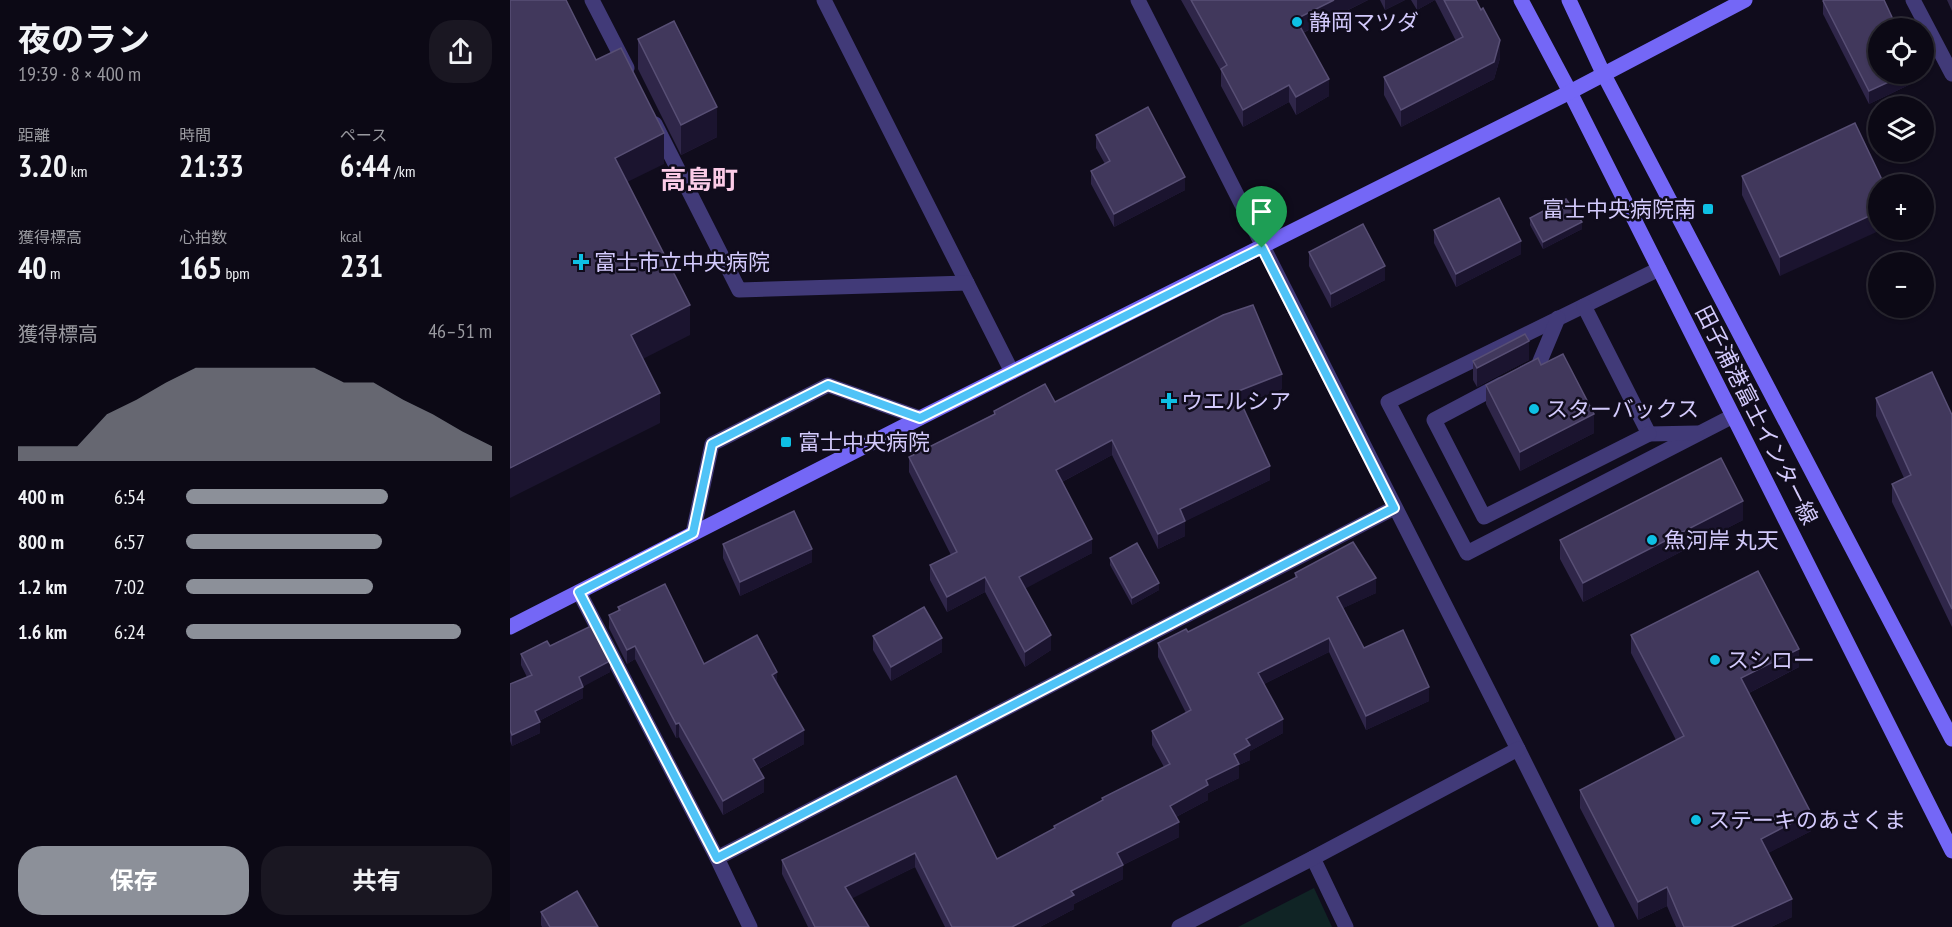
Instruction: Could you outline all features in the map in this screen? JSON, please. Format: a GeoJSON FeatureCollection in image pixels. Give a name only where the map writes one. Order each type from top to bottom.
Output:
{"type":"FeatureCollection","features":[{"type":"Feature","properties":{"kind":"main road","name":"田子浦港富士インター線"},"geometry":{"type":"LineString","coordinates":[[1521,0],[1570,92],[1952,851]]}},
{"type":"Feature","properties":{"kind":"main road","name":"田子浦港富士インター線"},"geometry":{"type":"LineString","coordinates":[[1569,0],[1604,73],[1952,739]]}},
{"type":"Feature","properties":{"kind":"main road"},"geometry":{"type":"LineString","coordinates":[[510,627],[1011,372],[1570,92],[1745,0]]}},
{"type":"Feature","properties":{"kind":"street"},"geometry":{"type":"LineString","coordinates":[[592,0],[634,83]]}},
{"type":"Feature","properties":{"kind":"street"},"geometry":{"type":"LineString","coordinates":[[824,0],[1011,372]]}},
{"type":"Feature","properties":{"kind":"street"},"geometry":{"type":"LineString","coordinates":[[1138,0],[1607,927]]}},
{"type":"Feature","properties":{"kind":"street"},"geometry":{"type":"LineString","coordinates":[[1913,0],[1952,74]]}},
{"type":"Feature","properties":{"kind":"street"},"geometry":{"type":"LineString","coordinates":[[650,114],[740,290],[967,283]]}},
{"type":"Feature","properties":{"kind":"street"},"geometry":{"type":"LineString","coordinates":[[1659,269],[1388,402],[1467,553],[1732,416]]}},
{"type":"Feature","properties":{"kind":"street"},"geometry":{"type":"LineString","coordinates":[[1584,306],[1649,434]]}},
{"type":"Feature","properties":{"kind":"street"},"geometry":{"type":"LineString","coordinates":[[1558,318],[1538,366],[1434,420],[1484,518],[1649,434],[1700,433]]}},
{"type":"Feature","properties":{"kind":"street"},"geometry":{"type":"LineString","coordinates":[[693,533],[712,444],[817,390],[828,385],[920,418]]}},
{"type":"Feature","properties":{"kind":"street"},"geometry":{"type":"LineString","coordinates":[[717,858],[1394,508]]}},
{"type":"Feature","properties":{"kind":"street"},"geometry":{"type":"LineString","coordinates":[[579,592],[717,858],[750,927]]}},
{"type":"Feature","properties":{"kind":"street"},"geometry":{"type":"LineString","coordinates":[[1179,927],[1518,749]]}},
{"type":"Feature","properties":{"kind":"street"},"geometry":{"type":"LineString","coordinates":[[1313,858],[1347,927]]}},
{"type":"Feature","properties":{"kind":"green space"},"geometry":{"type":"Polygon","coordinates":[[[1314,888],[1332,927],[1238,927],[1314,888]]]}},
{"type":"Feature","properties":{"kind":"building","name":"富士市立中央病院"},"geometry":{"type":"Polygon","coordinates":[[[510,0],[566,0],[596,60],[621,48],[664,133],[615,158],[690,305],[631,335],[660,393],[510,468],[510,0]]]}},
{"type":"Feature","properties":{"kind":"building"},"geometry":{"type":"Polygon","coordinates":[[[1191,0],[1334,0],[1296,19],[1329,79],[1296,97],[1289,85],[1243,110],[1221,69],[1227,65],[1191,0]]]}},
{"type":"Feature","properties":{"kind":"building"},"geometry":{"type":"Polygon","coordinates":[[[1444,0],[1476,0],[1481,10],[1483,8],[1500,40],[1494,62],[1401,110],[1384,77],[1463,37],[1444,0]]]}},
{"type":"Feature","properties":{"kind":"building"},"geometry":{"type":"Polygon","coordinates":[[[1884,0],[1892,18],[1868,18],[1868,84],[1884,84],[1869,91],[1823,1],[1884,0]]]}},
{"type":"Feature","properties":{"kind":"building"},"geometry":{"type":"Polygon","coordinates":[[[674,21],[717,107],[681,125],[638,39],[674,21]]]}},
{"type":"Feature","properties":{"kind":"building"},"geometry":{"type":"Polygon","coordinates":[[[1148,107],[1185,177],[1114,214],[1091,171],[1110,161],[1096,135],[1148,107]]]}},
{"type":"Feature","properties":{"kind":"building"},"geometry":{"type":"Polygon","coordinates":[[[1855,123],[1868,150],[1868,162],[1874,162],[1879,174],[1868,174],[1868,217],[1780,257],[1742,176],[1855,123]]]}},
{"type":"Feature","properties":{"kind":"building"},"geometry":{"type":"Polygon","coordinates":[[[1499,198],[1521,241],[1456,274],[1434,230],[1499,198]]]}},
{"type":"Feature","properties":{"kind":"building"},"geometry":{"type":"Polygon","coordinates":[[[1566,199],[1582,222],[1543,242],[1530,218],[1566,199]]]}},
{"type":"Feature","properties":{"kind":"building"},"geometry":{"type":"Polygon","coordinates":[[[1363,224],[1385,266],[1331,294],[1309,252],[1363,224]]]}},
{"type":"Feature","properties":{"kind":"building"},"geometry":{"type":"Polygon","coordinates":[[[1253,305],[1282,374],[1236,392],[1270,466],[1180,509],[1185,521],[1158,534],[1112,440],[1056,470],[1092,539],[1019,577],[1051,635],[1025,652],[985,577],[947,597],[930,565],[957,552],[909,457],[995,414],[994,411],[1045,384],[1055,402],[1223,315],[1253,305]]]}},
{"type":"Feature","properties":{"kind":"building"},"geometry":{"type":"Polygon","coordinates":[[[1525,334],[1529,341],[1477,368],[1473,361],[1525,334]]]}},
{"type":"Feature","properties":{"kind":"building","name":"スターバックス"},"geometry":{"type":"Polygon","coordinates":[[[1563,354],[1594,414],[1520,452],[1486,385],[1538,358],[1541,365],[1563,354]]]}},
{"type":"Feature","properties":{"kind":"building"},"geometry":{"type":"Polygon","coordinates":[[[1932,372],[1952,415],[1952,609],[1892,484],[1911,475],[1876,398],[1932,372]]]}},
{"type":"Feature","properties":{"kind":"building","name":"魚河岸 丸天"},"geometry":{"type":"Polygon","coordinates":[[[1721,458],[1743,501],[1583,583],[1560,540],[1721,458]]]}},
{"type":"Feature","properties":{"kind":"building"},"geometry":{"type":"Polygon","coordinates":[[[794,511],[812,549],[740,582],[723,544],[794,511]]]}},
{"type":"Feature","properties":{"kind":"building"},"geometry":{"type":"Polygon","coordinates":[[[1353,542],[1376,578],[1337,597],[1364,648],[1403,630],[1429,687],[1366,716],[1329,638],[1258,673],[1283,719],[1246,739],[1250,745],[1234,754],[1239,764],[1206,780],[1208,785],[1170,806],[1179,822],[1117,853],[1123,865],[1071,891],[1074,895],[1012,927],[952,927],[915,853],[845,887],[869,927],[815,927],[782,860],[956,776],[997,859],[1055,828],[1054,826],[1103,800],[1102,798],[1170,764],[1152,731],[1191,710],[1158,643],[1186,629],[1188,632],[1297,577],[1295,573],[1353,542]]]}},
{"type":"Feature","properties":{"kind":"building"},"geometry":{"type":"Polygon","coordinates":[[[1137,543],[1159,583],[1132,598],[1110,558],[1137,543]]]}},
{"type":"Feature","properties":{"kind":"building"},"geometry":{"type":"Polygon","coordinates":[[[1758,571],[1799,649],[1741,678],[1811,813],[1761,839],[1792,899],[1731,927],[1684,927],[1667,887],[1638,902],[1580,790],[1684,736],[1631,635],[1758,571]]]}},
{"type":"Feature","properties":{"kind":"building"},"geometry":{"type":"Polygon","coordinates":[[[665,584],[704,664],[757,635],[777,672],[772,675],[804,730],[753,759],[764,778],[723,801],[679,723],[676,724],[635,646],[627,650],[609,615],[620,610],[618,607],[665,584]]]}},
{"type":"Feature","properties":{"kind":"building"},"geometry":{"type":"Polygon","coordinates":[[[924,607],[942,638],[891,667],[873,636],[924,607]]]}},
{"type":"Feature","properties":{"kind":"building"},"geometry":{"type":"Polygon","coordinates":[[[591,626],[610,661],[579,677],[583,687],[535,711],[540,722],[512,735],[510,730],[510,684],[532,675],[521,654],[547,641],[550,646],[591,626]]]}},
{"type":"Feature","properties":{"kind":"building"},"geometry":{"type":"Polygon","coordinates":[[[577,891],[598,927],[550,927],[541,912],[577,891]]]}},
{"type":"Feature","properties":{"kind":"place","name":"静岡マツダ"},"geometry":{"type":"Point","coordinates":[1297,22]}},
{"type":"Feature","properties":{"kind":"place","name":"富士中央病院南"},"geometry":{"type":"Point","coordinates":[1708,209]}},
{"type":"Feature","properties":{"kind":"place","name":"富士市立中央病院"},"geometry":{"type":"Point","coordinates":[581,262]}},
{"type":"Feature","properties":{"kind":"place","name":"ウエルシア"},"geometry":{"type":"Point","coordinates":[1169,401]}},
{"type":"Feature","properties":{"kind":"place","name":"スターバックス"},"geometry":{"type":"Point","coordinates":[1534,409]}},
{"type":"Feature","properties":{"kind":"place","name":"富士中央病院"},"geometry":{"type":"Point","coordinates":[786,442]}},
{"type":"Feature","properties":{"kind":"place","name":"魚河岸 丸天"},"geometry":{"type":"Point","coordinates":[1652,540]}},
{"type":"Feature","properties":{"kind":"place","name":"スシロー"},"geometry":{"type":"Point","coordinates":[1715,660]}},
{"type":"Feature","properties":{"kind":"place","name":"ステーキのあさくま"},"geometry":{"type":"Point","coordinates":[1696,820]}},
{"type":"Feature","properties":{"kind":"district","name":"高島町"},"geometry":{"type":"Point","coordinates":[699,180]}},
{"type":"Feature","properties":{"kind":"route"},"geometry":{"type":"LineString","coordinates":[[1262,248],[1394,508],[717,858],[579,592],[693,533],[712,444],[828,385],[920,418],[1262,248]]}}]}
